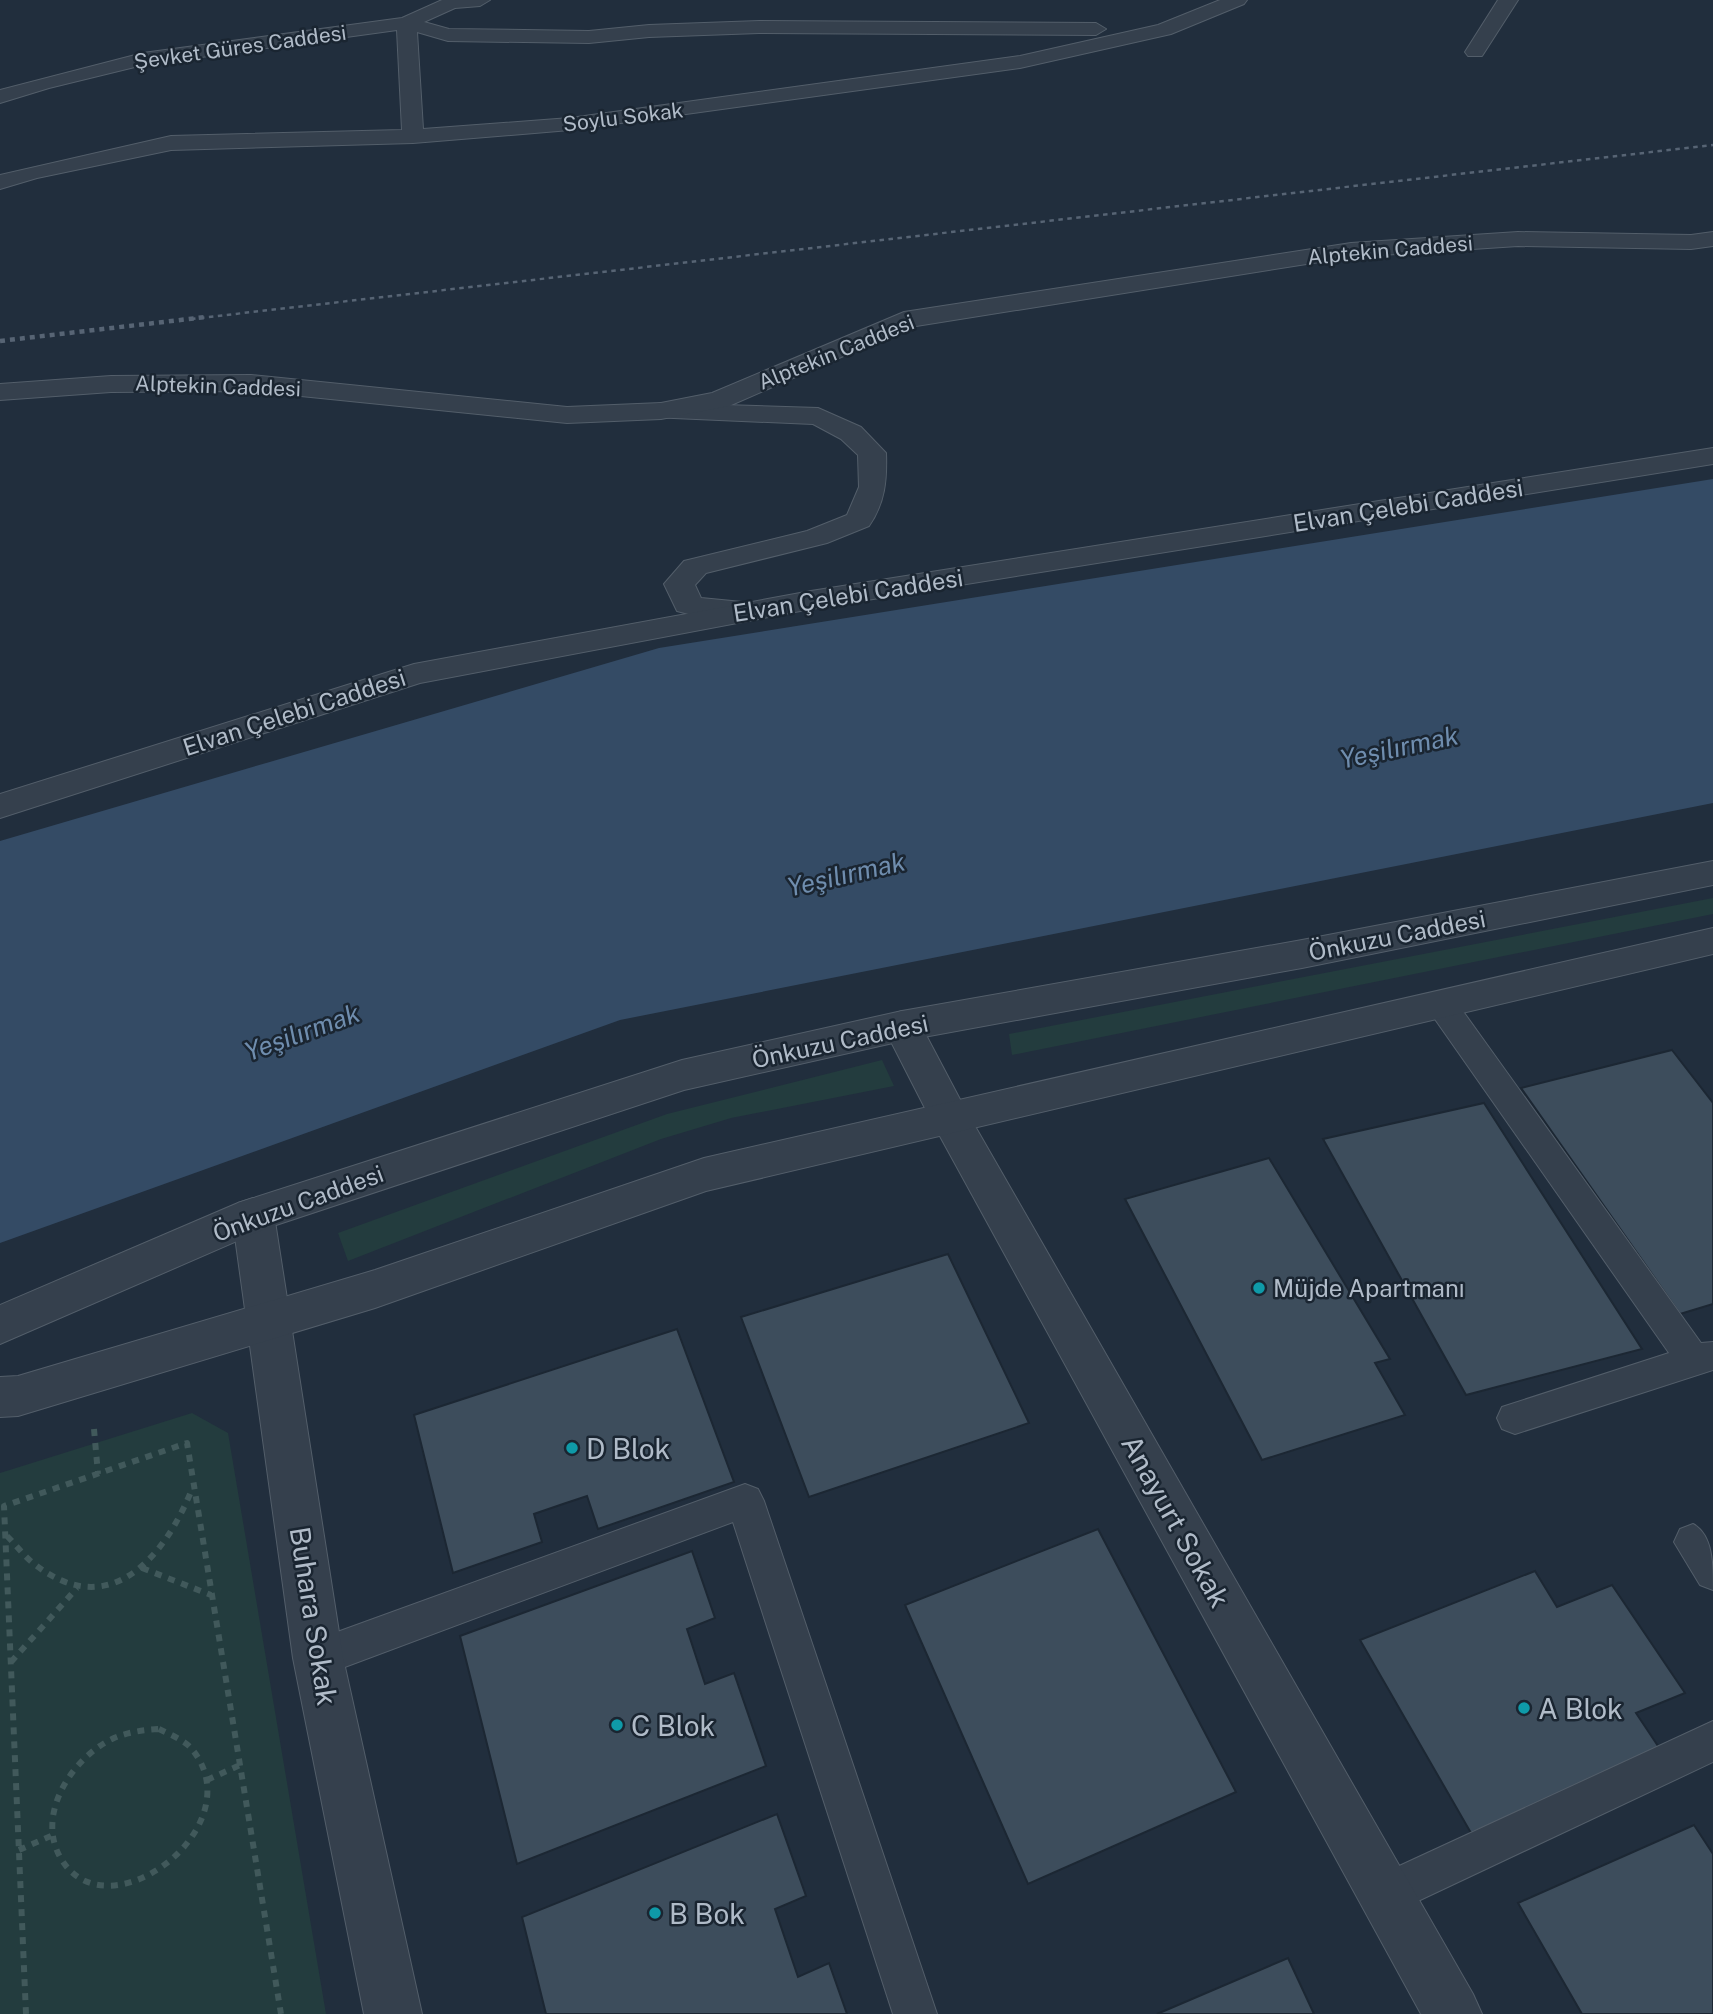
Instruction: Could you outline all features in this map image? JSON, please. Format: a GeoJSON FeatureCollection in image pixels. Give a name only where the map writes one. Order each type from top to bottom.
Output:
{"type":"FeatureCollection","features":[{"type":"Feature","properties":{"kind":"street","name":"Şevket Güres Caddesi"},"geometry":{"type":"LineString","coordinates":[[0,97],[42,83],[144,59],[406,23],[451,4],[480,0]]}},
{"type":"Feature","properties":{"kind":"street","name":"Soylu Sokak"},"geometry":{"type":"LineString","coordinates":[[0,182],[32,172],[171,143],[413,136],[570,124],[1020,62],[1164,30],[1234,4],[1237,0]]}},
{"type":"Feature","properties":{"kind":"street"},"geometry":{"type":"LineString","coordinates":[[1475,52],[1508,0]]}},
{"type":"Feature","properties":{"kind":"street"},"geometry":{"type":"LineString","coordinates":[[413,136],[406,23],[448,35],[563,37],[760,27],[1164,30]]}},
{"type":"Feature","properties":{"kind":"street","name":"Alptekin Caddesi"},"geometry":{"type":"LineString","coordinates":[[0,392],[111,384],[251,383],[567,415],[661,411],[719,400],[904,320],[1351,250],[1518,239],[1702,240]]}},
{"type":"Feature","properties":{"kind":"street"},"geometry":{"type":"LineString","coordinates":[[1702,240],[1713,260]]}},
{"type":"Feature","properties":{"kind":"street"},"geometry":{"type":"LineString","coordinates":[[661,411],[818,416],[851,433],[872,453],[873,487],[859,520],[817,537],[695,566],[679,584],[688,604],[708,610],[752,611]]}},
{"type":"Feature","properties":{"kind":"street","name":"Elvan Çelebi Caddesi"},"geometry":{"type":"LineString","coordinates":[[0,806],[414,674],[752,611],[1713,456]]}},
{"type":"Feature","properties":{"kind":"street","name":"Önkuzu Caddesi"},"geometry":{"type":"LineString","coordinates":[[0,1325],[253,1215],[682,1075],[902,1026],[1302,954],[1713,873]]}},
{"type":"Feature","properties":{"kind":"street"},"geometry":{"type":"LineString","coordinates":[[0,1397],[18,1396],[375,1289],[704,1175],[1713,942]]}},
{"type":"Feature","properties":{"kind":"street","name":"Anayurt Sokak"},"geometry":{"type":"LineString","coordinates":[[902,1026],[950,1118],[1453,2014]]}},
{"type":"Feature","properties":{"kind":"street","name":"Buhara Sokak"},"geometry":{"type":"LineString","coordinates":[[253,1215],[318,1658],[393,2014]]}},
{"type":"Feature","properties":{"kind":"lane"},"geometry":{"type":"LineString","coordinates":[[1441,1004],[1703,1358],[1515,1418]]}},
{"type":"Feature","properties":{"kind":"lane"},"geometry":{"type":"LineString","coordinates":[[318,1658],[745,1501],[915,2014]]}},
{"type":"Feature","properties":{"kind":"lane"},"geometry":{"type":"LineString","coordinates":[[1386,1894],[1713,1741]]}},
{"type":"Feature","properties":{"kind":"path"},"geometry":{"type":"LineString","coordinates":[[26,2014],[5,1506],[187,1443],[281,2014]]}},
{"type":"Feature","properties":{"kind":"path"},"geometry":{"type":"LineString","coordinates":[[6,1535],[22,1556],[77,1588],[102,1587],[133,1575],[159,1552],[186,1512],[194,1485]]}},
{"type":"Feature","properties":{"kind":"path"},"geometry":{"type":"LineString","coordinates":[[142,1568],[212,1595]]}},
{"type":"Feature","properties":{"kind":"path"},"geometry":{"type":"LineString","coordinates":[[11,1662],[77,1588]]}},
{"type":"Feature","properties":{"kind":"path"},"geometry":{"type":"LineString","coordinates":[[159,1729],[182,1737],[198,1753],[208,1774],[207,1780],[207,1801],[198,1828],[181,1853],[157,1873],[132,1884],[108,1886],[85,1882],[67,1869],[57,1851],[53,1835],[56,1804],[66,1780],[84,1759],[99,1747],[134,1731],[159,1729]]}},
{"type":"Feature","properties":{"kind":"path"},"geometry":{"type":"LineString","coordinates":[[207,1780],[240,1765]]}},
{"type":"Feature","properties":{"kind":"path"},"geometry":{"type":"LineString","coordinates":[[19,1850],[53,1835]]}},
{"type":"Feature","properties":{"kind":"green space"},"geometry":{"type":"Polygon","coordinates":[[[1713,898],[1713,914],[1012,1055],[1009,1034],[1713,898]]]}},
{"type":"Feature","properties":{"kind":"green space"},"geometry":{"type":"Polygon","coordinates":[[[882,1060],[894,1086],[731,1118],[661,1139],[348,1261],[338,1233],[667,1114],[882,1060]]]}},
{"type":"Feature","properties":{"kind":"green space"},"geometry":{"type":"Polygon","coordinates":[[[192,1413],[228,1433],[326,2014],[0,2014],[0,1473],[192,1413]]]}},
{"type":"Feature","properties":{"kind":"water","name":"Yeşilırmak"},"geometry":{"type":"Polygon","coordinates":[[[1713,479],[1713,803],[620,1020],[0,1243],[0,841],[659,648],[1713,479]]]}},
{"type":"Feature","properties":{"kind":"building"},"geometry":{"type":"Polygon","coordinates":[[[1672,1050],[1713,1103],[1713,1304],[1680,1314],[1521,1088],[1672,1050]]]}},
{"type":"Feature","properties":{"kind":"building"},"geometry":{"type":"Polygon","coordinates":[[[1484,1103],[1642,1349],[1466,1395],[1323,1139],[1484,1103]]]}},
{"type":"Feature","properties":{"kind":"building","name":"Müjde Apartmanı"},"geometry":{"type":"Polygon","coordinates":[[[1269,1158],[1390,1359],[1375,1363],[1405,1415],[1262,1460],[1125,1199],[1269,1158]]]}},
{"type":"Feature","properties":{"kind":"building"},"geometry":{"type":"Polygon","coordinates":[[[948,1254],[1029,1423],[809,1497],[741,1317],[948,1254]]]}},
{"type":"Feature","properties":{"kind":"building","name":"D Blok"},"geometry":{"type":"Polygon","coordinates":[[[677,1329],[734,1482],[598,1529],[587,1496],[534,1514],[542,1542],[453,1573],[414,1415],[677,1329]]]}},
{"type":"Feature","properties":{"kind":"building"},"geometry":{"type":"Polygon","coordinates":[[[1098,1529],[1236,1792],[1028,1884],[905,1605],[1098,1529]]]}},
{"type":"Feature","properties":{"kind":"building","name":"C Blok"},"geometry":{"type":"Polygon","coordinates":[[[692,1551],[715,1618],[687,1629],[705,1684],[734,1673],[766,1766],[517,1864],[460,1636],[692,1551]]]}},
{"type":"Feature","properties":{"kind":"building","name":"A Blok"},"geometry":{"type":"Polygon","coordinates":[[[1535,1571],[1557,1607],[1612,1585],[1685,1693],[1636,1713],[1662,1752],[1471,1833],[1360,1640],[1535,1571]]]}},
{"type":"Feature","properties":{"kind":"building","name":"B Bok"},"geometry":{"type":"Polygon","coordinates":[[[777,1814],[806,1896],[775,1909],[798,1977],[829,1963],[847,2014],[546,2014],[522,1917],[777,1814]]]}},
{"type":"Feature","properties":{"kind":"building"},"geometry":{"type":"Polygon","coordinates":[[[1694,1825],[1713,1854],[1713,2014],[1582,2014],[1518,1903],[1694,1825]]]}},
{"type":"Feature","properties":{"kind":"building"},"geometry":{"type":"Polygon","coordinates":[[[1288,1958],[1314,2014],[1157,2014],[1164,2011],[1288,1958]]]}},
{"type":"Feature","properties":{"kind":"railway"},"geometry":{"type":"LineString","coordinates":[[191,319],[1713,145]]}},
{"type":"Feature","properties":{"kind":"railway"},"geometry":{"type":"LineString","coordinates":[[0,341],[206,317]]}},
{"type":"Feature","properties":{"kind":"place","name":"Müjde Apartmanı"},"geometry":{"type":"Point","coordinates":[1259,1288]}},
{"type":"Feature","properties":{"kind":"place","name":"D Blok"},"geometry":{"type":"Point","coordinates":[572,1448]}},
{"type":"Feature","properties":{"kind":"place","name":"A Blok"},"geometry":{"type":"Point","coordinates":[1524,1708]}},
{"type":"Feature","properties":{"kind":"place","name":"C Blok"},"geometry":{"type":"Point","coordinates":[617,1725]}},
{"type":"Feature","properties":{"kind":"place","name":"B Bok"},"geometry":{"type":"Point","coordinates":[655,1913]}}]}
